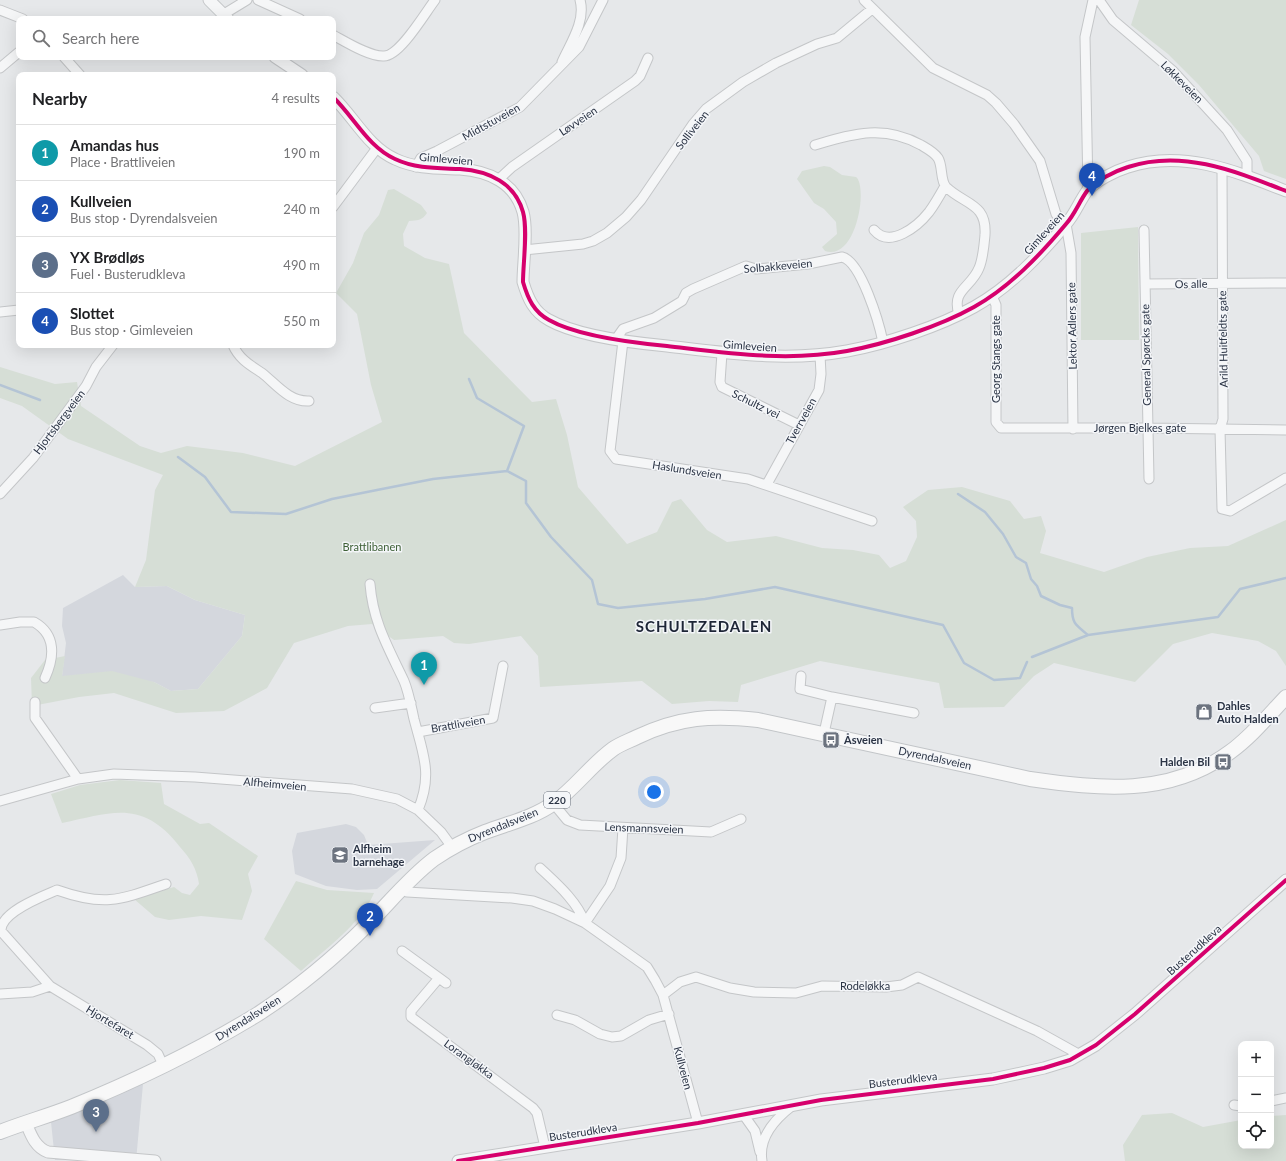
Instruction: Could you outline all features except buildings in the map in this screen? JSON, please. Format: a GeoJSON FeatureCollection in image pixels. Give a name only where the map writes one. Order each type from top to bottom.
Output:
{"type":"FeatureCollection","features":[{"type":"Feature","properties":{"kind":"main road","name":"Dyrendalsveien"},"geometry":{"type":"LineString","coordinates":[[0,1132],[71,1107],[212,1041],[297,988],[333,958],[368,924],[402,887],[435,858],[452,847],[485,832],[530,817],[553,803],[575,785],[592,766],[615,748],[654,729],[676,722],[698,718],[726,717],[758,720],[824,733],[1030,779],[1075,785],[1119,787],[1155,785],[1198,771],[1242,742],[1286,697]]}},
{"type":"Feature","properties":{"kind":"street"},"geometry":{"type":"LineString","coordinates":[[209,0],[226,16],[247,0]]}},
{"type":"Feature","properties":{"kind":"street"},"geometry":{"type":"LineString","coordinates":[[258,0],[293,16]]}},
{"type":"Feature","properties":{"kind":"street"},"geometry":{"type":"LineString","coordinates":[[336,36],[369,52],[387,56],[395,53],[435,0]]}},
{"type":"Feature","properties":{"kind":"street","name":"Midtstuveien"},"geometry":{"type":"LineString","coordinates":[[560,67],[574,37],[582,11],[580,0]]}},
{"type":"Feature","properties":{"kind":"street","name":"Midtstuveien"},"geometry":{"type":"LineString","coordinates":[[416,167],[421,158],[520,107],[579,47],[603,0]]}},
{"type":"Feature","properties":{"kind":"street"},"geometry":{"type":"LineString","coordinates":[[864,0],[933,68],[977,88],[996,102],[1014,124],[1040,161],[1056,214],[1066,224]]}},
{"type":"Feature","properties":{"kind":"street"},"geometry":{"type":"LineString","coordinates":[[1088,190],[1085,37],[1093,0]]}},
{"type":"Feature","properties":{"kind":"street","name":"Løkkeveien"},"geometry":{"type":"LineString","coordinates":[[1099,0],[1113,20],[1173,71],[1227,130],[1247,161],[1247,176]]}},
{"type":"Feature","properties":{"kind":"street","name":"Solliveien"},"geometry":{"type":"LineString","coordinates":[[524,250],[583,244],[594,241],[607,233],[626,217],[641,200],[691,128],[706,110],[743,82],[776,63],[816,44],[837,38],[872,9]]}},
{"type":"Feature","properties":{"kind":"street"},"geometry":{"type":"LineString","coordinates":[[0,10],[16,16]]}},
{"type":"Feature","properties":{"kind":"street"},"geometry":{"type":"LineString","coordinates":[[0,68],[16,55]]}},
{"type":"Feature","properties":{"kind":"street","name":"Løvveien"},"geometry":{"type":"LineString","coordinates":[[499,179],[512,167],[635,81],[640,76],[648,58]]}},
{"type":"Feature","properties":{"kind":"street"},"geometry":{"type":"LineString","coordinates":[[67,60],[77,72]]}},
{"type":"Feature","properties":{"kind":"street"},"geometry":{"type":"LineString","coordinates":[[280,60],[298,72]]}},
{"type":"Feature","properties":{"kind":"street","name":"Gimleveien"},"geometry":{"type":"LineString","coordinates":[[336,100],[377,148],[396,160],[416,167],[481,171],[499,179],[518,199],[523,213],[524,282],[531,304],[536,311],[551,321],[571,329],[620,340],[722,354],[768,357],[820,355],[858,349],[883,342],[959,314],[992,296],[1013,280],[1066,224],[1076,211],[1088,190],[1107,177],[1125,168],[1146,162],[1176,160],[1192,161],[1222,168],[1286,191]]}},
{"type":"Feature","properties":{"kind":"street"},"geometry":{"type":"LineString","coordinates":[[815,145],[846,136],[871,132],[884,132],[919,144],[938,158],[945,186],[957,195],[973,203],[981,212],[985,225],[984,245],[980,267],[972,282],[958,294],[956,302],[959,314]]}},
{"type":"Feature","properties":{"kind":"street"},"geometry":{"type":"LineString","coordinates":[[336,203],[377,148]]}},
{"type":"Feature","properties":{"kind":"street","name":"Arild Huitfeldts gate"},"geometry":{"type":"LineString","coordinates":[[1222,168],[1224,419],[1220,428],[1222,510],[1230,511],[1286,478]]}},
{"type":"Feature","properties":{"kind":"street"},"geometry":{"type":"LineString","coordinates":[[874,230],[879,236],[886,238],[898,236],[910,230],[928,213],[945,186]]}},
{"type":"Feature","properties":{"kind":"street","name":"Lektor Adlers gate"},"geometry":{"type":"LineString","coordinates":[[1066,224],[1071,253],[1073,429]]}},
{"type":"Feature","properties":{"kind":"street","name":"General Spørcks gate"},"geometry":{"type":"LineString","coordinates":[[1144,230],[1149,479]]}},
{"type":"Feature","properties":{"kind":"street","name":"Solbakkeveien"},"geometry":{"type":"LineString","coordinates":[[620,340],[623,329],[659,315],[682,301],[686,293],[693,289],[746,266],[756,270],[808,264],[842,257],[847,258],[852,264],[869,296],[879,324],[883,342]]}},
{"type":"Feature","properties":{"kind":"street","name":"Os alle"},"geometry":{"type":"LineString","coordinates":[[1145,284],[1286,283]]}},
{"type":"Feature","properties":{"kind":"street","name":"Georg Stangs gate"},"geometry":{"type":"LineString","coordinates":[[992,296],[996,305],[996,422]]}},
{"type":"Feature","properties":{"kind":"street"},"geometry":{"type":"LineString","coordinates":[[0,312],[16,310]]}},
{"type":"Feature","properties":{"kind":"street","name":"Haslundsveien"},"geometry":{"type":"LineString","coordinates":[[620,340],[610,451],[616,459],[742,478],[767,484],[774,488],[872,520]]}},
{"type":"Feature","properties":{"kind":"street","name":"Hjortsbergveien"},"geometry":{"type":"LineString","coordinates":[[0,494],[32,458],[86,386],[96,367],[111,348]]}},
{"type":"Feature","properties":{"kind":"street"},"geometry":{"type":"LineString","coordinates":[[235,348],[242,360],[279,388],[296,399],[309,401]]}},
{"type":"Feature","properties":{"kind":"street","name":"Schultz vei"},"geometry":{"type":"LineString","coordinates":[[722,354],[720,382],[722,387],[799,425]]}},
{"type":"Feature","properties":{"kind":"street","name":"Tverrveien"},"geometry":{"type":"LineString","coordinates":[[767,484],[819,390],[821,374],[820,355]]}},
{"type":"Feature","properties":{"kind":"street","name":"Jørgen Bjelkes gate"},"geometry":{"type":"LineString","coordinates":[[996,422],[1001,428],[1220,428],[1286,430]]}},
{"type":"Feature","properties":{"kind":"street","name":"Brattliveien"},"geometry":{"type":"LineString","coordinates":[[370,584],[372,605],[386,646],[404,681],[427,767],[425,794],[418,810]]}},
{"type":"Feature","properties":{"kind":"street"},"geometry":{"type":"LineString","coordinates":[[0,625],[20,622],[34,622],[44,630],[53,648],[52,659],[45,678]]}},
{"type":"Feature","properties":{"kind":"street","name":"Brattliveien"},"geometry":{"type":"LineString","coordinates":[[418,732],[493,718],[503,666]]}},
{"type":"Feature","properties":{"kind":"street"},"geometry":{"type":"LineString","coordinates":[[802,676],[800,689],[832,697],[914,713]]}},
{"type":"Feature","properties":{"kind":"street"},"geometry":{"type":"LineString","coordinates":[[824,733],[832,697]]}},
{"type":"Feature","properties":{"kind":"street"},"geometry":{"type":"LineString","coordinates":[[35,702],[35,718],[78,779]]}},
{"type":"Feature","properties":{"kind":"street"},"geometry":{"type":"LineString","coordinates":[[374,708],[411,703]]}},
{"type":"Feature","properties":{"kind":"street","name":"Alfheimveien"},"geometry":{"type":"LineString","coordinates":[[0,801],[78,779],[114,774],[158,775],[352,789],[397,799],[418,810],[441,832],[452,847]]}},
{"type":"Feature","properties":{"kind":"street","name":"Lensmannsveien"},"geometry":{"type":"LineString","coordinates":[[553,803],[568,820],[580,826],[711,832],[741,819]]}},
{"type":"Feature","properties":{"kind":"street"},"geometry":{"type":"LineString","coordinates":[[585,923],[610,886],[621,858],[623,828]]}},
{"type":"Feature","properties":{"kind":"street"},"geometry":{"type":"LineString","coordinates":[[540,868],[559,886],[581,913],[585,923]]}},
{"type":"Feature","properties":{"kind":"street","name":"Busterudkleva"},"geometry":{"type":"LineString","coordinates":[[458,1161],[503,1158],[545,1147],[698,1123],[845,1096],[1017,1074],[1057,1064],[1080,1055],[1108,1036],[1147,1004],[1286,880]]}},
{"type":"Feature","properties":{"kind":"street","name":"Hjortefaret"},"geometry":{"type":"LineString","coordinates":[[163,1065],[158,1054],[147,1045],[50,986],[1,931],[2,923],[9,915],[57,890],[77,897],[104,901],[127,898],[166,884]]}},
{"type":"Feature","properties":{"kind":"street","name":"Kullveien"},"geometry":{"type":"LineString","coordinates":[[402,887],[407,892],[533,901],[555,909],[585,923],[647,968],[656,980],[663,996],[698,1123]]}},
{"type":"Feature","properties":{"kind":"street","name":"Lorangløkka"},"geometry":{"type":"LineString","coordinates":[[402,951],[442,980],[411,1011],[411,1017],[533,1108],[537,1114],[545,1147]]}},
{"type":"Feature","properties":{"kind":"street","name":"Rodeløkka"},"geometry":{"type":"LineString","coordinates":[[663,996],[680,982],[696,978],[730,988],[754,992],[796,993],[822,986],[886,987],[902,984],[918,976],[1037,1031],[1080,1055]]}},
{"type":"Feature","properties":{"kind":"street"},"geometry":{"type":"LineString","coordinates":[[0,994],[32,992],[50,986]]}},
{"type":"Feature","properties":{"kind":"street"},"geometry":{"type":"LineString","coordinates":[[557,1015],[575,1020],[600,1034],[621,1036],[649,1020],[668,1014]]}},
{"type":"Feature","properties":{"kind":"street"},"geometry":{"type":"LineString","coordinates":[[1274,1100],[1286,1098]]}},
{"type":"Feature","properties":{"kind":"street"},"geometry":{"type":"LineString","coordinates":[[762,1158],[764,1142],[772,1125],[779,1116],[794,1105]]}},
{"type":"Feature","properties":{"kind":"street"},"geometry":{"type":"LineString","coordinates":[[744,1114],[755,1131],[762,1158]]}},
{"type":"Feature","properties":{"kind":"street"},"geometry":{"type":"LineString","coordinates":[[26,1123],[31,1136],[41,1149],[48,1152],[99,1159],[155,1161]]}},
{"type":"Feature","properties":{"kind":"shaded area"},"geometry":{"type":"Polygon","coordinates":[[[123,575],[135,587],[167,586],[195,600],[245,615],[242,636],[198,689],[171,691],[154,682],[62,676],[66,643],[62,626],[63,608],[123,575]]]}},
{"type":"Feature","properties":{"kind":"shaded area"},"geometry":{"type":"Polygon","coordinates":[[[346,824],[356,827],[364,835],[368,845],[435,840],[377,889],[357,890],[326,886],[295,874],[292,851],[297,833],[346,824]]]}},
{"type":"Feature","properties":{"kind":"shaded area"},"geometry":{"type":"Polygon","coordinates":[[[143,1084],[136,1161],[55,1160],[51,1122],[143,1084]]]}},
{"type":"Feature","properties":{"kind":"green space"},"geometry":{"type":"Polygon","coordinates":[[[1139,0],[1286,0],[1286,179],[1264,171],[1259,156],[1199,85],[1168,54],[1131,25],[1139,0]]]}},
{"type":"Feature","properties":{"kind":"green space"},"geometry":{"type":"Polygon","coordinates":[[[824,166],[830,167],[842,175],[856,177],[861,194],[857,221],[852,234],[845,245],[836,251],[825,251],[822,247],[837,234],[836,222],[824,209],[814,203],[797,179],[802,171],[824,166]]]}},
{"type":"Feature","properties":{"kind":"green space","name":"Brattlibanen"},"geometry":{"type":"Polygon","coordinates":[[[394,189],[421,205],[427,213],[421,219],[409,221],[403,234],[404,246],[425,258],[449,264],[464,333],[532,402],[556,399],[567,435],[578,487],[627,544],[657,532],[672,502],[681,499],[707,530],[727,542],[776,536],[822,548],[853,550],[879,555],[890,568],[906,561],[917,537],[916,521],[903,507],[928,490],[962,487],[1010,501],[1024,519],[1041,516],[1046,531],[1040,553],[1104,572],[1147,557],[1190,548],[1228,546],[1286,520],[1286,666],[1276,651],[1258,641],[1212,633],[1173,644],[1135,682],[1054,663],[1034,676],[1004,707],[944,708],[939,683],[820,661],[741,685],[738,702],[709,701],[672,704],[642,681],[540,687],[538,656],[521,636],[469,644],[454,643],[443,636],[394,640],[372,624],[348,626],[294,643],[267,688],[224,711],[176,713],[114,693],[79,697],[32,706],[31,678],[45,660],[65,656],[62,676],[112,671],[154,682],[171,691],[198,689],[242,636],[245,615],[195,600],[167,586],[135,587],[146,560],[155,490],[163,475],[68,439],[22,406],[0,398],[0,367],[55,384],[77,382],[81,406],[140,446],[161,453],[187,446],[243,453],[295,466],[382,422],[371,385],[357,314],[336,293],[353,263],[364,233],[379,215],[388,190],[394,189]]]}},
{"type":"Feature","properties":{"kind":"green space"},"geometry":{"type":"Polygon","coordinates":[[[1138,227],[1139,340],[1081,340],[1081,233],[1138,227]]]}},
{"type":"Feature","properties":{"kind":"green space"},"geometry":{"type":"Polygon","coordinates":[[[120,780],[161,783],[164,804],[200,824],[209,823],[258,856],[248,874],[252,891],[242,920],[201,916],[169,920],[155,917],[134,899],[174,887],[182,893],[190,895],[199,884],[195,869],[187,855],[166,832],[153,821],[140,815],[112,813],[62,823],[51,794],[80,785],[120,780]]]}},
{"type":"Feature","properties":{"kind":"green space"},"geometry":{"type":"Polygon","coordinates":[[[296,881],[327,890],[374,893],[361,915],[352,925],[301,971],[264,939],[296,881]]]}},
{"type":"Feature","properties":{"kind":"green space"},"geometry":{"type":"Polygon","coordinates":[[[1172,1113],[1203,1127],[1238,1121],[1238,1149],[1274,1149],[1274,1116],[1286,1115],[1286,1161],[1125,1161],[1123,1145],[1142,1115],[1172,1113]]]}},
{"type":"Feature","properties":{"kind":"waterway"},"geometry":{"type":"LineString","coordinates":[[469,379],[477,398],[524,426],[507,471],[526,481],[526,503],[551,537],[592,580],[598,604],[618,608],[705,599],[775,587],[943,625],[964,663],[994,680],[1020,678],[1027,662]]}},
{"type":"Feature","properties":{"kind":"waterway"},"geometry":{"type":"LineString","coordinates":[[0,385],[40,400]]}},
{"type":"Feature","properties":{"kind":"waterway"},"geometry":{"type":"LineString","coordinates":[[178,457],[205,477],[231,512],[286,514],[332,499],[433,479],[507,471]]}},
{"type":"Feature","properties":{"kind":"waterway"},"geometry":{"type":"LineString","coordinates":[[958,494],[985,512],[1003,534],[1016,557],[1026,563],[1031,579],[1037,586],[1041,596],[1060,605],[1072,608],[1074,621],[1080,629],[1088,635]]}},
{"type":"Feature","properties":{"kind":"waterway"},"geometry":{"type":"LineString","coordinates":[[1032,657],[1088,635],[1218,617],[1240,589],[1286,578]]}},
{"type":"Feature","properties":{"kind":"cycle path"},"geometry":{"type":"LineString","coordinates":[[336,100],[369,139],[385,154],[411,165],[481,172],[499,180],[514,193],[523,212],[525,228],[523,282],[532,304],[544,317],[561,326],[606,338],[735,354],[802,356],[847,351],[879,344],[912,334],[960,314],[987,299],[1024,270],[1069,220],[1084,195],[1091,187],[1117,171],[1128,167],[1148,162],[1168,160],[1188,161],[1228,170],[1286,191]]}},
{"type":"Feature","properties":{"kind":"cycle path"},"geometry":{"type":"LineString","coordinates":[[458,1161],[698,1123],[821,1100],[993,1079],[1044,1068],[1070,1060],[1096,1045],[1135,1014],[1286,880]]}},
{"type":"Feature","properties":{"kind":"place","name":"Slottet"},"geometry":{"type":"Point","coordinates":[1092,196]}},
{"type":"Feature","properties":{"kind":"place","name":"Amandas hus"},"geometry":{"type":"Point","coordinates":[424,685]}},
{"type":"Feature","properties":{"kind":"place","name":"Dahles Auto Halden"},"geometry":{"type":"Point","coordinates":[1204,712]}},
{"type":"Feature","properties":{"kind":"place","name":"Åsveien"},"geometry":{"type":"Point","coordinates":[831,740]}},
{"type":"Feature","properties":{"kind":"place","name":"Halden Bil"},"geometry":{"type":"Point","coordinates":[1223,762]}},
{"type":"Feature","properties":{"kind":"place","name":"Alfheim barnehage"},"geometry":{"type":"Point","coordinates":[340,855]}},
{"type":"Feature","properties":{"kind":"place","name":"Kullveien"},"geometry":{"type":"Point","coordinates":[370,936]}},
{"type":"Feature","properties":{"kind":"place","name":"YX Brødløs"},"geometry":{"type":"Point","coordinates":[96,1132]}},
{"type":"Feature","properties":{"kind":"district","name":"SCHULTZEDALEN"},"geometry":{"type":"Point","coordinates":[704,627]}}]}
